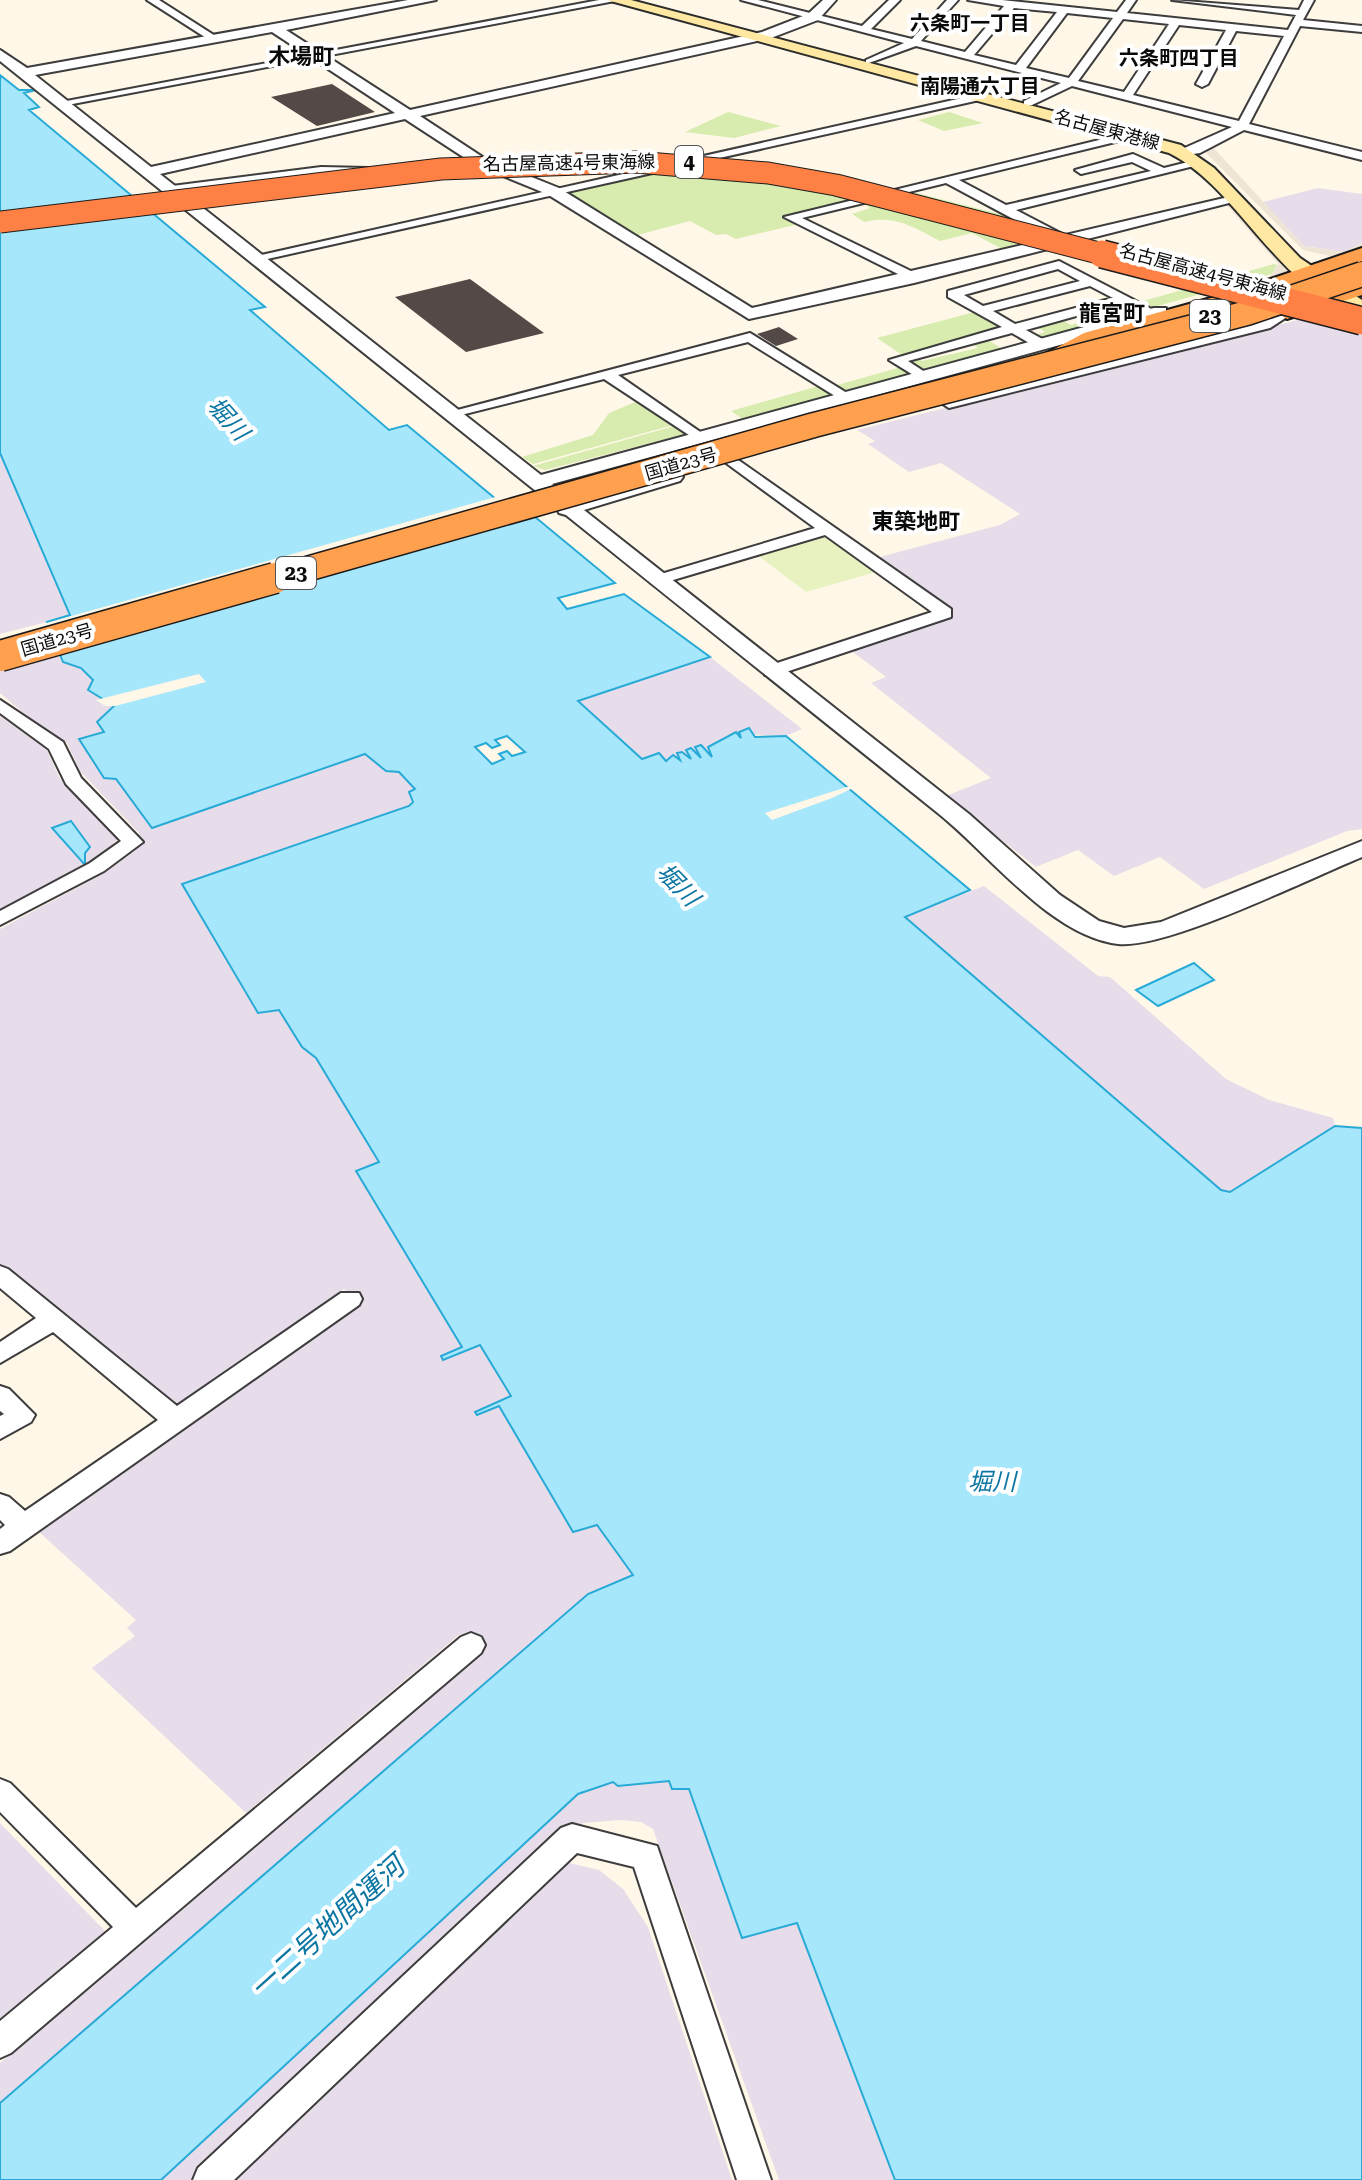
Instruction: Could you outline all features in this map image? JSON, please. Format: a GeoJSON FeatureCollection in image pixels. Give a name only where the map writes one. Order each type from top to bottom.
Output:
{"type":"FeatureCollection","features":[{"type":"Feature","properties":{"kind":"highway"},"geometry":{"type":"LineString","coordinates":[[1022,232],[1001,230],[777,179],[660,163],[562,157],[712,154],[796,165],[994,212],[1136,250],[1149,258]]}},
{"type":"Feature","properties":{"kind":"highway","name":"名古屋高速4号東海線"},"geometry":{"type":"LineString","coordinates":[[0,214],[427,165],[557,155],[673,155],[748,163],[831,177],[1362,314]]}},
{"type":"Feature","properties":{"kind":"highway","name":"名古屋高速4号東海線"},"geometry":{"type":"LineString","coordinates":[[0,222],[466,166],[612,159],[758,170],[836,185],[1362,321]]}},
{"type":"Feature","properties":{"kind":"highway"},"geometry":{"type":"LineString","coordinates":[[1058,352],[1092,338],[1314,273],[1358,278]]}},
{"type":"Feature","properties":{"kind":"highway"},"geometry":{"type":"LineString","coordinates":[[1058,352],[1109,354],[1284,313],[1358,278]]}},
{"type":"Feature","properties":{"kind":"highway","name":"国道23号"},"geometry":{"type":"LineString","coordinates":[[0,642],[798,418],[1058,352],[1247,313],[1358,278]]}},
{"type":"Feature","properties":{"kind":"highway","name":"国道23号"},"geometry":{"type":"LineString","coordinates":[[0,656],[814,425],[1058,352]]}},
{"type":"Feature","properties":{"kind":"main road","name":"名古屋東港線"},"geometry":{"type":"LineString","coordinates":[[615,0],[1028,103],[1213,162],[1314,273]]}},
{"type":"Feature","properties":{"kind":"main road","name":"名古屋東港線"},"geometry":{"type":"LineString","coordinates":[[631,0],[980,97],[1136,135]]}},
{"type":"Feature","properties":{"kind":"main road","name":"名古屋東港線"},"geometry":{"type":"LineString","coordinates":[[1193,155],[1231,198],[1314,273],[1358,278]]}},
{"type":"Feature","properties":{"kind":"street"},"geometry":{"type":"LineString","coordinates":[[152,0],[215,39]]}},
{"type":"Feature","properties":{"kind":"street"},"geometry":{"type":"LineString","coordinates":[[24,73],[430,0]]}},
{"type":"Feature","properties":{"kind":"street"},"geometry":{"type":"LineString","coordinates":[[62,103],[615,0]]}},
{"type":"Feature","properties":{"kind":"street"},"geometry":{"type":"LineString","coordinates":[[746,0],[1362,156]]}},
{"type":"Feature","properties":{"kind":"street"},"geometry":{"type":"LineString","coordinates":[[149,172],[761,36],[813,17],[830,0]]}},
{"type":"Feature","properties":{"kind":"street"},"geometry":{"type":"LineString","coordinates":[[864,30],[895,0]]}},
{"type":"Feature","properties":{"kind":"street"},"geometry":{"type":"LineString","coordinates":[[870,62],[914,43],[953,0]]}},
{"type":"Feature","properties":{"kind":"street"},"geometry":{"type":"LineString","coordinates":[[973,0],[1233,28],[1297,23],[1362,29]]}},
{"type":"Feature","properties":{"kind":"street"},"geometry":{"type":"LineString","coordinates":[[1028,103],[1072,82],[1131,0]]}},
{"type":"Feature","properties":{"kind":"street"},"geometry":{"type":"LineString","coordinates":[[1177,0],[1247,4],[1297,23]]}},
{"type":"Feature","properties":{"kind":"street"},"geometry":{"type":"LineString","coordinates":[[1005,209],[1163,172],[1242,126],[1309,0]]}},
{"type":"Feature","properties":{"kind":"street"},"geometry":{"type":"LineString","coordinates":[[967,56],[1012,4]]}},
{"type":"Feature","properties":{"kind":"street"},"geometry":{"type":"LineString","coordinates":[[1019,69],[1064,10]]}},
{"type":"Feature","properties":{"kind":"street"},"geometry":{"type":"LineString","coordinates":[[1127,96],[1176,22]]}},
{"type":"Feature","properties":{"kind":"street"},"geometry":{"type":"LineString","coordinates":[[274,28],[411,114]]}},
{"type":"Feature","properties":{"kind":"street"},"geometry":{"type":"LineString","coordinates":[[1202,84],[1233,28]]}},
{"type":"Feature","properties":{"kind":"street"},"geometry":{"type":"LineString","coordinates":[[0,54],[453,413],[566,509],[960,819],[1054,901],[1110,934],[1138,936],[1170,927],[1362,848]]}},
{"type":"Feature","properties":{"kind":"street"},"geometry":{"type":"LineString","coordinates":[[254,258],[980,97]]}},
{"type":"Feature","properties":{"kind":"street"},"geometry":{"type":"LineString","coordinates":[[411,114],[410,118],[481,162],[553,191],[749,314],[914,278],[1231,198]]}},
{"type":"Feature","properties":{"kind":"street"},"geometry":{"type":"LineString","coordinates":[[914,278],[790,217],[1136,135]]}},
{"type":"Feature","properties":{"kind":"street"},"geometry":{"type":"LineString","coordinates":[[1052,156],[1111,184]]}},
{"type":"Feature","properties":{"kind":"street"},"geometry":{"type":"LineString","coordinates":[[1081,170],[1133,158],[1163,172]]}},
{"type":"Feature","properties":{"kind":"street"},"geometry":{"type":"LineString","coordinates":[[302,182],[481,162]]}},
{"type":"Feature","properties":{"kind":"street"},"geometry":{"type":"LineString","coordinates":[[172,190],[321,171],[372,174]]}},
{"type":"Feature","properties":{"kind":"street"},"geometry":{"type":"LineString","coordinates":[[188,204],[363,183],[372,174]]}},
{"type":"Feature","properties":{"kind":"street"},"geometry":{"type":"LineString","coordinates":[[949,180],[1062,240]]}},
{"type":"Feature","properties":{"kind":"street"},"geometry":{"type":"LineString","coordinates":[[1058,352],[953,294],[1059,265],[1154,314]]}},
{"type":"Feature","properties":{"kind":"street"},"geometry":{"type":"LineString","coordinates":[[982,310],[1092,282]]}},
{"type":"Feature","properties":{"kind":"street"},"geometry":{"type":"LineString","coordinates":[[535,483],[923,377],[1058,352],[1154,314],[1228,294],[1258,291]]}},
{"type":"Feature","properties":{"kind":"street"},"geometry":{"type":"LineString","coordinates":[[923,377],[896,360],[1124,299]]}},
{"type":"Feature","properties":{"kind":"street"},"geometry":{"type":"LineString","coordinates":[[566,509],[840,429],[1264,324],[1284,313]]}},
{"type":"Feature","properties":{"kind":"street"},"geometry":{"type":"LineString","coordinates":[[453,413],[750,337],[848,398]]}},
{"type":"Feature","properties":{"kind":"street"},"geometry":{"type":"LineString","coordinates":[[607,374],[945,613],[771,671]]}},
{"type":"Feature","properties":{"kind":"street"},"geometry":{"type":"LineString","coordinates":[[657,580],[828,529]]}},
{"type":"Feature","properties":{"kind":"street"},"geometry":{"type":"LineString","coordinates":[[0,705],[57,746],[73,780],[133,842],[97,867],[0,919]]}},
{"type":"Feature","properties":{"kind":"street"},"geometry":{"type":"LineString","coordinates":[[0,1275],[176,1420]]}},
{"type":"Feature","properties":{"kind":"street"},"geometry":{"type":"LineString","coordinates":[[0,1543],[350,1299]]}},
{"type":"Feature","properties":{"kind":"street"},"geometry":{"type":"LineString","coordinates":[[0,1354],[54,1319]]}},
{"type":"Feature","properties":{"kind":"street"},"geometry":{"type":"LineString","coordinates":[[0,1396],[22,1415],[0,1429]]}},
{"type":"Feature","properties":{"kind":"street"},"geometry":{"type":"LineString","coordinates":[[0,1504],[24,1526]]}},
{"type":"Feature","properties":{"kind":"street"},"geometry":{"type":"LineString","coordinates":[[0,2042],[471,1645]]}},
{"type":"Feature","properties":{"kind":"street"},"geometry":{"type":"LineString","coordinates":[[0,1792],[135,1928]]}},
{"type":"Feature","properties":{"kind":"street"},"geometry":{"type":"LineString","coordinates":[[210,2180],[572,1838],[646,1856],[754,2180]]}},
{"type":"Feature","properties":{"kind":"shaded area"},"geometry":{"type":"Polygon","coordinates":[[[1212,146],[1304,246],[1343,252],[1330,256],[1303,250],[1206,153],[1212,146]]]}},
{"type":"Feature","properties":{"kind":"shaded area"},"geometry":{"type":"Polygon","coordinates":[[[1318,188],[1362,194],[1362,243],[1344,252],[1304,246],[1263,202],[1318,188]]]}},
{"type":"Feature","properties":{"kind":"shaded area"},"geometry":{"type":"Polygon","coordinates":[[[1224,202],[1231,203],[1288,267],[1287,274],[1151,311],[1269,278],[1276,268],[1278,264],[1224,202]]]}},
{"type":"Feature","properties":{"kind":"shaded area"},"geometry":{"type":"Polygon","coordinates":[[[1314,316],[1362,328],[1362,829],[1347,831],[1204,889],[1160,857],[1114,876],[1078,850],[1036,867],[946,796],[991,778],[871,683],[886,677],[849,649],[954,614],[876,558],[1000,525],[1020,514],[941,463],[909,472],[868,444],[875,441],[857,430],[1314,316]]]}},
{"type":"Feature","properties":{"kind":"shaded area"},"geometry":{"type":"Polygon","coordinates":[[[0,453],[70,616],[0,634],[0,453]]]}},
{"type":"Feature","properties":{"kind":"shaded area"},"geometry":{"type":"Polygon","coordinates":[[[58,650],[63,662],[81,668],[94,680],[95,695],[115,706],[101,719],[105,732],[79,740],[102,774],[116,779],[152,828],[365,753],[386,771],[399,772],[416,789],[409,806],[183,883],[259,1012],[279,1010],[302,1047],[316,1058],[379,1163],[356,1171],[463,1348],[441,1356],[443,1360],[480,1345],[511,1397],[475,1411],[478,1415],[499,1406],[573,1532],[597,1525],[634,1575],[588,1594],[0,2103],[0,2063],[481,1652],[460,1634],[246,1813],[92,1668],[135,1636],[127,1628],[136,1620],[39,1532],[362,1303],[344,1289],[172,1409],[0,1267],[0,929],[103,874],[136,850],[139,833],[80,771],[67,743],[40,727],[0,693],[0,665],[58,650]]]}},
{"type":"Feature","properties":{"kind":"shaded area"},"geometry":{"type":"Polygon","coordinates":[[[710,657],[802,729],[786,736],[741,734],[741,738],[727,738],[708,747],[713,757],[700,752],[701,758],[690,754],[691,759],[642,759],[578,701],[710,657]]]}},
{"type":"Feature","properties":{"kind":"shaded area"},"geometry":{"type":"Polygon","coordinates":[[[0,716],[47,750],[59,777],[117,840],[87,868],[0,913],[0,716]]]}},
{"type":"Feature","properties":{"kind":"shaded area"},"geometry":{"type":"Polygon","coordinates":[[[984,886],[1098,976],[1110,977],[1226,1079],[1269,1100],[1333,1118],[1335,1126],[1230,1192],[1221,1190],[904,917],[984,886]]]}},
{"type":"Feature","properties":{"kind":"shaded area"},"geometry":{"type":"Polygon","coordinates":[[[670,1781],[689,1789],[742,1938],[797,1923],[895,2180],[779,2180],[653,1829],[641,1822],[621,1820],[583,1823],[566,1834],[194,2180],[161,2180],[578,1794],[613,1782],[619,1786],[670,1781]]]}},
{"type":"Feature","properties":{"kind":"shaded area"},"geometry":{"type":"Polygon","coordinates":[[[0,1823],[105,1931],[0,2019],[0,1823]]]}},
{"type":"Feature","properties":{"kind":"shaded area"},"geometry":{"type":"Polygon","coordinates":[[[561,1861],[599,1870],[623,1889],[648,1927],[732,2180],[230,2180],[561,1861]]]}},
{"type":"Feature","properties":{"kind":"green space"},"geometry":{"type":"Polygon","coordinates":[[[728,112],[781,126],[734,138],[685,132],[728,112]]]}},
{"type":"Feature","properties":{"kind":"green space"},"geometry":{"type":"Polygon","coordinates":[[[949,112],[983,123],[944,131],[918,120],[949,112]]]}},
{"type":"Feature","properties":{"kind":"green space"},"geometry":{"type":"Polygon","coordinates":[[[672,166],[737,174],[861,200],[789,216],[799,224],[736,239],[726,234],[716,235],[690,221],[634,236],[563,191],[672,166]]]}},
{"type":"Feature","properties":{"kind":"green space"},"geometry":{"type":"Polygon","coordinates":[[[913,192],[1003,215],[1052,240],[1006,251],[972,233],[940,241],[903,223],[885,220],[864,222],[852,214],[870,208],[862,203],[913,192]]]}},
{"type":"Feature","properties":{"kind":"green space"},"geometry":{"type":"Polygon","coordinates":[[[1277,265],[1272,274],[1147,309],[1136,303],[1277,265]]]}},
{"type":"Feature","properties":{"kind":"green space"},"geometry":{"type":"Polygon","coordinates":[[[1121,301],[1142,310],[1038,339],[1032,336],[1045,332],[1034,325],[1058,318],[1071,325],[1084,321],[1073,314],[1121,301]]]}},
{"type":"Feature","properties":{"kind":"green space"},"geometry":{"type":"Polygon","coordinates":[[[978,311],[1008,327],[902,355],[877,338],[978,311]]]}},
{"type":"Feature","properties":{"kind":"green space"},"geometry":{"type":"Polygon","coordinates":[[[984,338],[1003,349],[919,372],[904,360],[915,357],[922,361],[978,348],[969,342],[984,338]]]}},
{"type":"Feature","properties":{"kind":"green space"},"geometry":{"type":"Polygon","coordinates":[[[901,367],[911,374],[844,392],[834,386],[901,367]]]}},
{"type":"Feature","properties":{"kind":"green space"},"geometry":{"type":"Polygon","coordinates":[[[822,385],[836,394],[744,420],[731,411],[822,385]]]}},
{"type":"Feature","properties":{"kind":"green space"},"geometry":{"type":"Polygon","coordinates":[[[640,400],[673,425],[533,464],[522,457],[593,435],[609,413],[640,400]]]}},
{"type":"Feature","properties":{"kind":"green space"},"geometry":{"type":"Polygon","coordinates":[[[674,426],[686,434],[545,470],[533,466],[674,426]]]}},
{"type":"Feature","properties":{"kind":"green space"},"geometry":{"type":"Polygon","coordinates":[[[828,533],[879,571],[806,592],[756,554],[828,533]]]}},
{"type":"Feature","properties":{"kind":"water","name":"堀川"},"geometry":{"type":"Polygon","coordinates":[[[0,75],[19,90],[36,90],[24,93],[39,107],[29,110],[265,307],[250,310],[389,430],[407,425],[521,520],[534,516],[615,583],[558,598],[567,609],[624,594],[710,657],[578,701],[642,759],[659,753],[666,761],[673,755],[680,760],[677,753],[682,752],[691,759],[686,750],[691,748],[701,758],[695,747],[701,745],[712,757],[708,747],[736,732],[741,738],[739,732],[749,728],[755,737],[786,736],[970,890],[905,917],[1221,1190],[1230,1192],[1335,1126],[1362,1128],[1362,2180],[895,2180],[797,1923],[742,1938],[689,1789],[672,1789],[669,1781],[618,1786],[613,1782],[578,1794],[161,2180],[0,2180],[0,2103],[588,1594],[633,1575],[597,1525],[573,1532],[499,1406],[477,1415],[475,1412],[511,1396],[480,1345],[443,1360],[441,1356],[462,1347],[356,1171],[379,1162],[316,1058],[302,1047],[279,1010],[258,1013],[182,884],[409,806],[413,802],[409,792],[415,789],[399,772],[386,771],[365,754],[152,828],[116,779],[104,778],[79,739],[104,732],[97,722],[114,706],[88,690],[93,680],[81,668],[63,662],[47,622],[70,615],[0,453],[0,75]],[[507,736],[495,740],[500,745],[492,748],[486,743],[475,747],[492,764],[504,759],[499,754],[507,751],[512,756],[525,752],[507,736]]]}},
{"type":"Feature","properties":{"kind":"water"},"geometry":{"type":"Polygon","coordinates":[[[71,821],[90,847],[85,853],[85,865],[52,828],[71,821]]]}},
{"type":"Feature","properties":{"kind":"water"},"geometry":{"type":"Polygon","coordinates":[[[1194,963],[1214,980],[1158,1006],[1136,990],[1194,963]]]}},
{"type":"Feature","properties":{"kind":"pier"},"geometry":{"type":"Polygon","coordinates":[[[499,496],[522,515],[53,648],[43,624],[499,496]]]}},
{"type":"Feature","properties":{"kind":"pier"},"geometry":{"type":"Polygon","coordinates":[[[199,674],[206,682],[115,706],[105,706],[96,700],[199,674]]]}},
{"type":"Feature","properties":{"kind":"pier"},"geometry":{"type":"Polygon","coordinates":[[[850,786],[853,788],[832,798],[772,820],[765,813],[850,786]]]}},
{"type":"Feature","properties":{"kind":"building"},"geometry":{"type":"Polygon","coordinates":[[[332,84],[375,112],[317,126],[271,97],[332,84]]]}},
{"type":"Feature","properties":{"kind":"building"},"geometry":{"type":"Polygon","coordinates":[[[470,279],[544,333],[466,352],[395,297],[470,279]]]}},
{"type":"Feature","properties":{"kind":"building"},"geometry":{"type":"Polygon","coordinates":[[[779,327],[798,339],[776,346],[757,334],[779,327]]]}},
{"type":"Feature","properties":{"kind":"district","name":"六条町一丁目"},"geometry":{"type":"Point","coordinates":[970,23]}},
{"type":"Feature","properties":{"kind":"district","name":"木場町"},"geometry":{"type":"Point","coordinates":[301,56]}},
{"type":"Feature","properties":{"kind":"district","name":"六条町四丁目"},"geometry":{"type":"Point","coordinates":[1179,58]}},
{"type":"Feature","properties":{"kind":"district","name":"南陽通六丁目"},"geometry":{"type":"Point","coordinates":[980,86]}},
{"type":"Feature","properties":{"kind":"district","name":"龍宮町"},"geometry":{"type":"Point","coordinates":[1112,313]}},
{"type":"Feature","properties":{"kind":"district","name":"東築地町"},"geometry":{"type":"Point","coordinates":[916,521]}},
{"type":"Feature","properties":{"kind":"water label","name":"一二号地間運河"},"geometry":{"type":"Point","coordinates":[327,1927]}}]}
